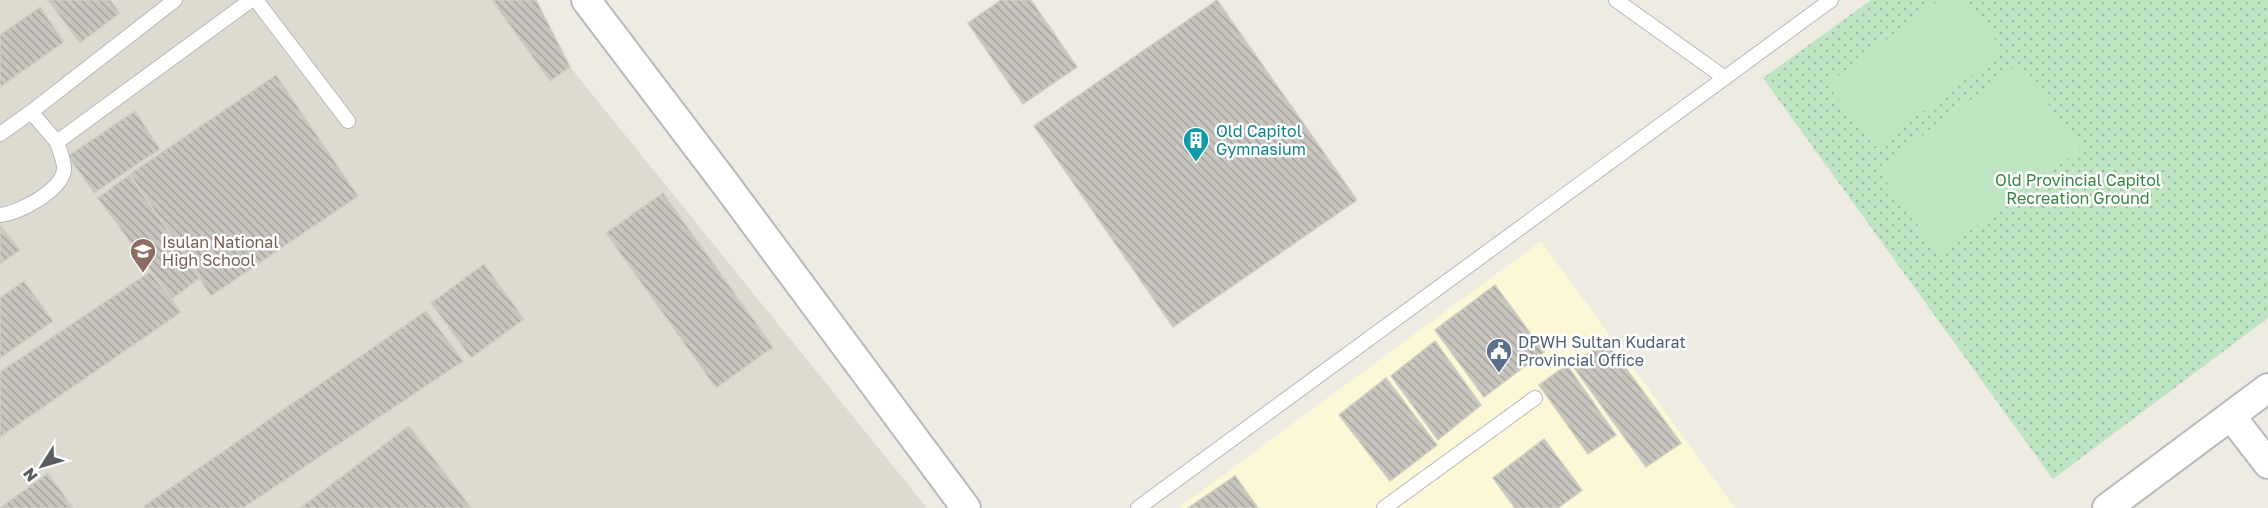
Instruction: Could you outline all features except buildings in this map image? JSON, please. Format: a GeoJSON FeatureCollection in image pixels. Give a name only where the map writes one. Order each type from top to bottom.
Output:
{"type":"FeatureCollection","features":[{"type":"Feature","properties":{"kind":"street"},"geometry":{"type":"LineString","coordinates":[[586,0],[966,508]]}},
{"type":"Feature","properties":{"kind":"street"},"geometry":{"type":"LineString","coordinates":[[2107,508],[2268,388]]}},
{"type":"Feature","properties":{"kind":"street"},"geometry":{"type":"LineString","coordinates":[[2231,416],[2268,464]]}},
{"type":"Feature","properties":{"kind":"lane"},"geometry":{"type":"LineString","coordinates":[[0,134],[175,0]]}},
{"type":"Feature","properties":{"kind":"lane"},"geometry":{"type":"LineString","coordinates":[[57,142],[251,0]]}},
{"type":"Feature","properties":{"kind":"lane"},"geometry":{"type":"LineString","coordinates":[[256,0],[348,122]]}},
{"type":"Feature","properties":{"kind":"lane"},"geometry":{"type":"LineString","coordinates":[[1616,0],[1725,78]]}},
{"type":"Feature","properties":{"kind":"lane"},"geometry":{"type":"LineString","coordinates":[[1138,508],[1831,0]]}},
{"type":"Feature","properties":{"kind":"lane"},"geometry":{"type":"LineString","coordinates":[[0,215],[13,213],[53,189],[60,180],[64,168],[57,142],[31,112]]}},
{"type":"Feature","properties":{"kind":"lane"},"geometry":{"type":"LineString","coordinates":[[1384,508],[1535,398]]}},
{"type":"Feature","properties":{"kind":"shaded area"},"geometry":{"type":"Polygon","coordinates":[[[0,0],[526,0],[570,67],[927,508],[0,508],[0,0]]]}},
{"type":"Feature","properties":{"kind":"shaded area","name":"DPWH Sultan Kudarat Provincial Office"},"geometry":{"type":"Polygon","coordinates":[[[1541,241],[1735,508],[1178,508],[1541,241]]]}},
{"type":"Feature","properties":{"kind":"green space","name":"Old Provincial Capitol Recreation Ground"},"geometry":{"type":"Polygon","coordinates":[[[1871,0],[2268,0],[2268,318],[2053,479],[1763,78],[1871,0]]]}},
{"type":"Feature","properties":{"kind":"green space"},"geometry":{"type":"Polygon","coordinates":[[[1939,0],[1965,0],[2004,51],[1875,147],[1827,84],[1939,0]]]}},
{"type":"Feature","properties":{"kind":"green space"},"geometry":{"type":"Polygon","coordinates":[[[2019,64],[2081,149],[1939,254],[1877,169],[2019,64]]]}},
{"type":"Feature","properties":{"kind":"place","name":"Old Capitol Gymnasium"},"geometry":{"type":"Point","coordinates":[1196,163]}},
{"type":"Feature","properties":{"kind":"place","name":"Isulan National High School"},"geometry":{"type":"Point","coordinates":[143,274]}},
{"type":"Feature","properties":{"kind":"place","name":"DPWH Sultan Kudarat Provincial Office"},"geometry":{"type":"Point","coordinates":[1499,374]}}]}
